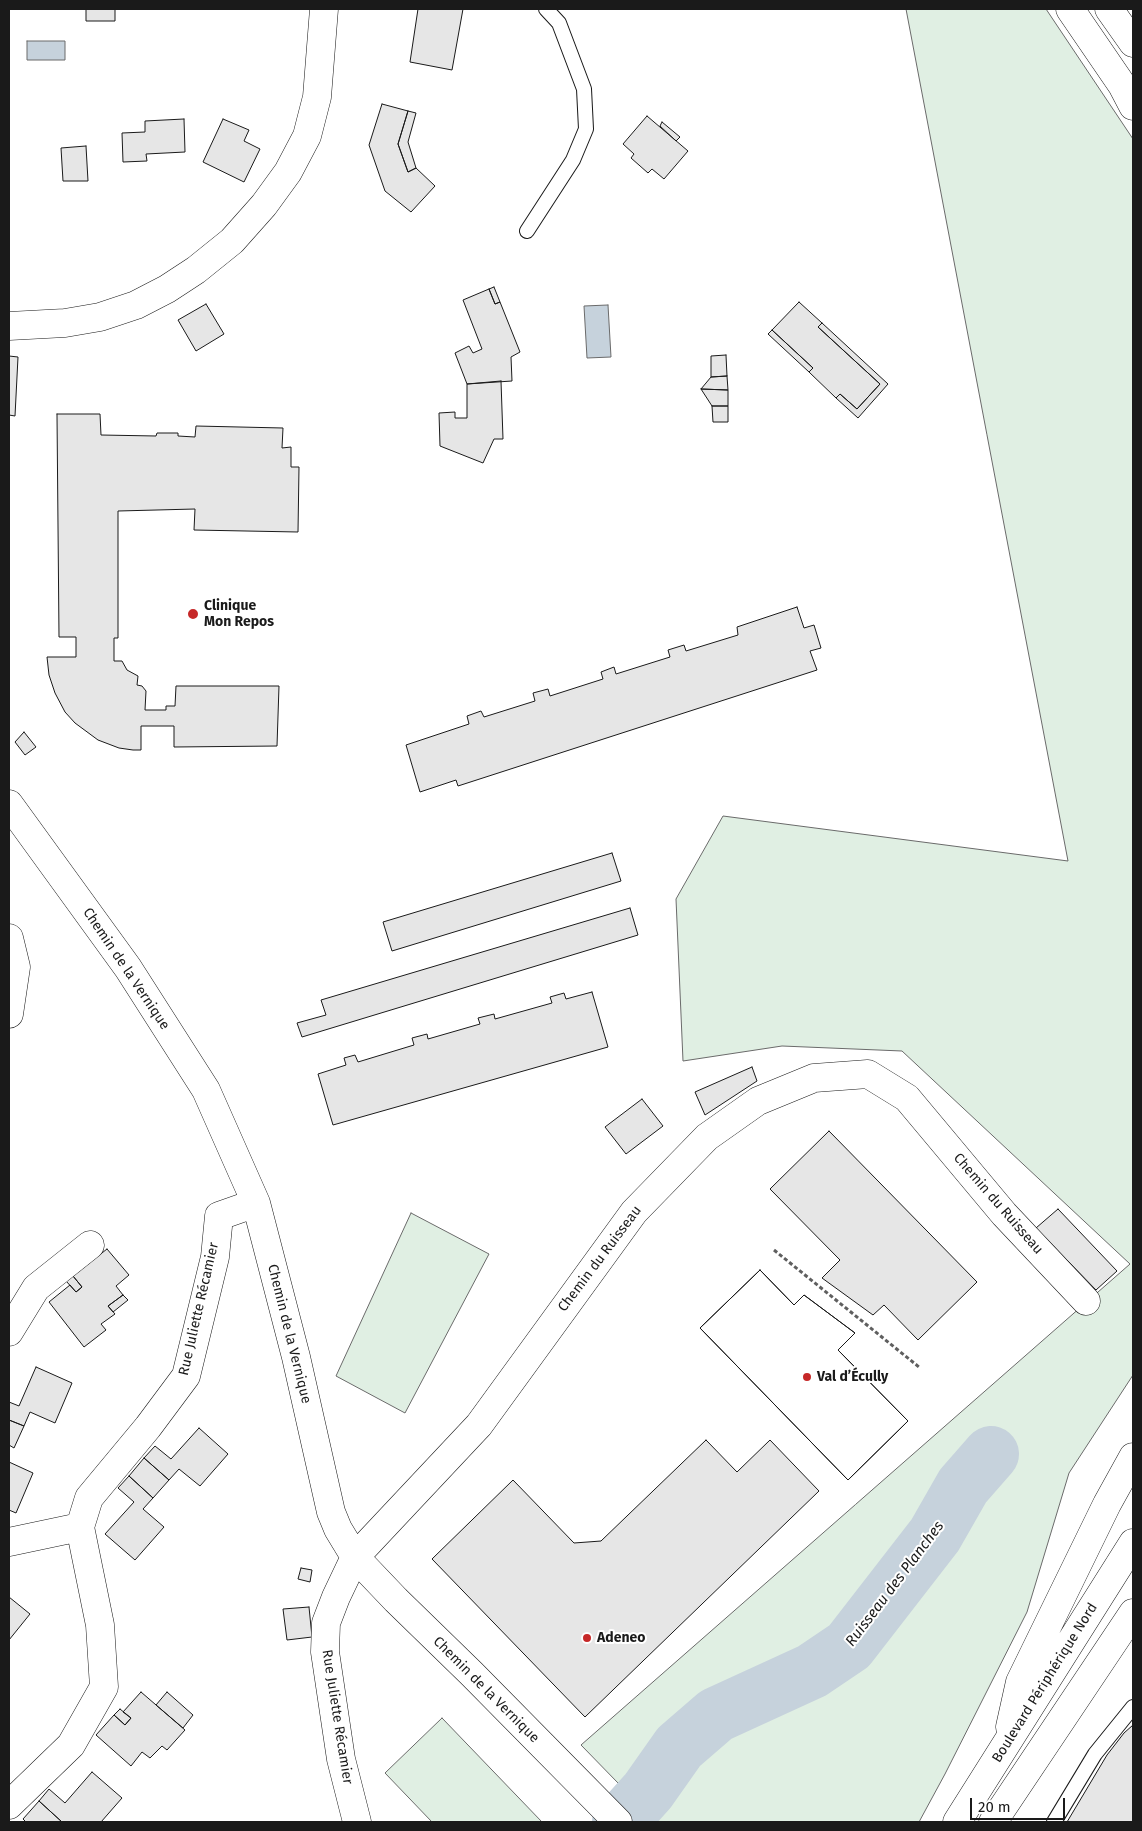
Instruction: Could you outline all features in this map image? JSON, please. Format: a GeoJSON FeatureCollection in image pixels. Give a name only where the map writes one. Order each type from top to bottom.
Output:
{"type":"FeatureCollection","features":[{"type":"Feature","properties":{"kind":"main road"},"geometry":{"type":"LineString","coordinates":[[9,326],[65,324],[100,317],[136,305],[167,289],[196,270],[232,241],[264,205],[288,172],[307,136],[317,97],[324,9]]}},
{"type":"Feature","properties":{"kind":"main road"},"geometry":{"type":"LineString","coordinates":[[1070,9],[1122,85],[1133,106]]}},
{"type":"Feature","properties":{"kind":"main road"},"geometry":{"type":"LineString","coordinates":[[1109,9],[1133,43]]}},
{"type":"Feature","properties":{"kind":"main road","name":"Chemin de la Vernique"},"geometry":{"type":"LineString","coordinates":[[9,804],[128,968],[206,1090],[256,1203],[296,1357],[331,1512],[338,1529],[355,1556],[608,1813]]}},
{"type":"Feature","properties":{"kind":"main road"},"geometry":{"type":"LineString","coordinates":[[9,938],[16,968],[9,1014]]}},
{"type":"Feature","properties":{"kind":"main road","name":"Chemin du Ruisseau"},"geometry":{"type":"LineString","coordinates":[[355,1556],[479,1425],[634,1212],[707,1137],[758,1101],[814,1078],[868,1074],[907,1098],[1004,1214],[1086,1301]]}},
{"type":"Feature","properties":{"kind":"main road","name":"Rue Juliette Récamier"},"geometry":{"type":"LineString","coordinates":[[9,1806],[71,1745],[104,1687],[100,1625],[80,1527],[88,1498],[148,1427],[186,1376],[215,1257],[219,1216],[256,1203]]}},
{"type":"Feature","properties":{"kind":"main road"},"geometry":{"type":"LineString","coordinates":[[9,1332],[36,1288],[90,1245]]}},
{"type":"Feature","properties":{"kind":"main road"},"geometry":{"type":"LineString","coordinates":[[1005,1748],[1020,1682],[1107,1504],[1133,1457]]}},
{"type":"Feature","properties":{"kind":"main road"},"geometry":{"type":"LineString","coordinates":[[9,1542],[80,1527]]}},
{"type":"Feature","properties":{"kind":"main road","name":"Boulevard Périphérique Nord"},"geometry":{"type":"LineString","coordinates":[[957,1822],[1133,1543]]}},
{"type":"Feature","properties":{"kind":"main road","name":"Rue Juliette Récamier"},"geometry":{"type":"LineString","coordinates":[[355,1556],[326,1624],[325,1652],[341,1759],[357,1822]]}},
{"type":"Feature","properties":{"kind":"main road"},"geometry":{"type":"LineString","coordinates":[[993,1822],[1133,1613]]}},
{"type":"Feature","properties":{"kind":"main road"},"geometry":{"type":"LineString","coordinates":[[1104,1655],[1133,1626]]}},
{"type":"Feature","properties":{"kind":"lane"},"geometry":{"type":"LineString","coordinates":[[527,231],[573,160],[586,129],[584,89],[560,23],[546,9]]}},
{"type":"Feature","properties":{"kind":"lane"},"geometry":{"type":"LineString","coordinates":[[1054,1822],[1095,1754],[1133,1707]]}},
{"type":"Feature","properties":{"kind":"path"},"geometry":{"type":"LineString","coordinates":[[774,1250],[920,1366]]}},
{"type":"Feature","properties":{"kind":"green space"},"geometry":{"type":"Polygon","coordinates":[[[906,9],[1046,9],[1133,139],[1133,1375],[1069,1473],[1027,1612],[919,1822],[656,1822],[581,1745],[1130,1264],[902,1051],[782,1046],[683,1061],[676,899],[723,816],[1068,861],[906,9]]]}},
{"type":"Feature","properties":{"kind":"green space"},"geometry":{"type":"Polygon","coordinates":[[[411,1213],[489,1254],[405,1413],[336,1376],[411,1213]]]}},
{"type":"Feature","properties":{"kind":"green space"},"geometry":{"type":"Polygon","coordinates":[[[442,1718],[542,1822],[432,1822],[385,1773],[442,1718]]]}},
{"type":"Feature","properties":{"kind":"shaded area"},"geometry":{"type":"Polygon","coordinates":[[[27,41],[65,41],[65,60],[27,60],[27,41]]]}},
{"type":"Feature","properties":{"kind":"shaded area"},"geometry":{"type":"Polygon","coordinates":[[[608,305],[611,357],[587,358],[584,306],[608,305]]]}},
{"type":"Feature","properties":{"kind":"building"},"geometry":{"type":"Polygon","coordinates":[[[86,9],[115,9],[115,21],[86,21],[86,9]]]}},
{"type":"Feature","properties":{"kind":"building"},"geometry":{"type":"Polygon","coordinates":[[[418,9],[463,9],[452,70],[410,62],[418,9]]]}},
{"type":"Feature","properties":{"kind":"building"},"geometry":{"type":"Polygon","coordinates":[[[382,104],[408,111],[398,144],[408,172],[416,168],[435,186],[411,212],[385,191],[369,145],[382,104]]]}},
{"type":"Feature","properties":{"kind":"building"},"geometry":{"type":"Polygon","coordinates":[[[408,111],[416,113],[408,142],[416,168],[408,172],[398,144],[408,111]]]}},
{"type":"Feature","properties":{"kind":"building"},"geometry":{"type":"Polygon","coordinates":[[[647,116],[688,151],[664,179],[652,169],[648,173],[631,158],[634,154],[623,144],[647,116]]]}},
{"type":"Feature","properties":{"kind":"building"},"geometry":{"type":"Polygon","coordinates":[[[184,119],[185,152],[146,154],[147,161],[123,162],[122,133],[145,132],[145,121],[184,119]]]}},
{"type":"Feature","properties":{"kind":"building"},"geometry":{"type":"Polygon","coordinates":[[[223,119],[249,130],[244,141],[260,149],[244,182],[203,162],[223,119]]]}},
{"type":"Feature","properties":{"kind":"building"},"geometry":{"type":"Polygon","coordinates":[[[662,122],[680,137],[676,141],[660,126],[662,122]]]}},
{"type":"Feature","properties":{"kind":"building"},"geometry":{"type":"Polygon","coordinates":[[[86,146],[88,181],[63,181],[61,148],[86,146]]]}},
{"type":"Feature","properties":{"kind":"building"},"geometry":{"type":"Polygon","coordinates":[[[494,287],[500,302],[495,304],[489,289],[494,287]]]}},
{"type":"Feature","properties":{"kind":"building"},"geometry":{"type":"Polygon","coordinates":[[[489,289],[495,304],[500,302],[520,352],[511,357],[512,381],[467,384],[455,353],[469,346],[473,353],[482,349],[463,300],[489,289]]]}},
{"type":"Feature","properties":{"kind":"building"},"geometry":{"type":"Polygon","coordinates":[[[799,302],[822,323],[818,327],[880,384],[857,409],[840,394],[836,398],[809,372],[813,368],[772,330],[799,302]]]}},
{"type":"Feature","properties":{"kind":"building"},"geometry":{"type":"Polygon","coordinates":[[[206,304],[224,334],[196,351],[178,320],[206,304]]]}},
{"type":"Feature","properties":{"kind":"building"},"geometry":{"type":"Polygon","coordinates":[[[822,323],[888,384],[858,418],[836,398],[840,394],[857,409],[880,384],[818,327],[822,323]]]}},
{"type":"Feature","properties":{"kind":"building"},"geometry":{"type":"Polygon","coordinates":[[[772,330],[813,368],[809,372],[768,334],[772,330]]]}},
{"type":"Feature","properties":{"kind":"building"},"geometry":{"type":"Polygon","coordinates":[[[726,355],[727,376],[711,377],[711,356],[726,355]]]}},
{"type":"Feature","properties":{"kind":"building"},"geometry":{"type":"Polygon","coordinates":[[[9,356],[18,357],[15,416],[9,415],[9,356]]]}},
{"type":"Feature","properties":{"kind":"building"},"geometry":{"type":"Polygon","coordinates":[[[727,376],[728,390],[701,389],[711,377],[727,376]]]}},
{"type":"Feature","properties":{"kind":"building"},"geometry":{"type":"Polygon","coordinates":[[[501,381],[503,439],[494,439],[483,463],[440,446],[439,413],[455,412],[455,418],[467,418],[467,384],[501,381]]]}},
{"type":"Feature","properties":{"kind":"building"},"geometry":{"type":"Polygon","coordinates":[[[701,389],[728,390],[728,406],[712,406],[701,389]]]}},
{"type":"Feature","properties":{"kind":"building"},"geometry":{"type":"Polygon","coordinates":[[[712,406],[728,406],[728,422],[713,422],[712,406]]]}},
{"type":"Feature","properties":{"kind":"building"},"geometry":{"type":"Polygon","coordinates":[[[57,414],[100,414],[101,435],[156,436],[157,433],[178,433],[178,436],[195,437],[196,426],[283,428],[282,448],[291,447],[291,467],[299,467],[298,532],[194,530],[195,509],[118,511],[118,638],[114,638],[114,661],[122,661],[127,670],[138,676],[137,685],[142,686],[146,691],[145,710],[166,710],[166,706],[175,706],[176,686],[279,686],[277,746],[174,747],[174,726],[141,726],[141,750],[119,748],[98,740],[75,723],[65,712],[55,693],[49,675],[47,657],[76,657],[76,637],[59,637],[57,414]]]}},
{"type":"Feature","properties":{"kind":"building"},"geometry":{"type":"Polygon","coordinates":[[[797,607],[804,628],[814,625],[821,648],[810,651],[817,670],[458,786],[456,780],[420,792],[406,745],[469,724],[467,716],[481,711],[484,717],[535,701],[533,693],[548,689],[550,696],[603,679],[601,672],[614,667],[616,674],[670,657],[668,650],[684,645],[686,651],[738,635],[737,627],[797,607]]]}},
{"type":"Feature","properties":{"kind":"building"},"geometry":{"type":"Polygon","coordinates":[[[24,732],[36,747],[25,755],[15,742],[24,732]]]}},
{"type":"Feature","properties":{"kind":"building"},"geometry":{"type":"Polygon","coordinates":[[[612,853],[621,881],[392,951],[383,922],[612,853]]]}},
{"type":"Feature","properties":{"kind":"building"},"geometry":{"type":"Polygon","coordinates":[[[630,908],[638,935],[302,1037],[297,1023],[326,1015],[321,1000],[630,908]]]}},
{"type":"Feature","properties":{"kind":"building"},"geometry":{"type":"Polygon","coordinates":[[[592,992],[608,1047],[333,1125],[318,1074],[346,1065],[344,1058],[355,1055],[358,1062],[414,1045],[412,1038],[427,1034],[428,1039],[480,1024],[478,1018],[494,1014],[495,1019],[552,1003],[550,997],[564,993],[566,999],[592,992]]]}},
{"type":"Feature","properties":{"kind":"building"},"geometry":{"type":"Polygon","coordinates":[[[752,1067],[757,1081],[705,1115],[695,1092],[752,1067]]]}},
{"type":"Feature","properties":{"kind":"building"},"geometry":{"type":"Polygon","coordinates":[[[642,1099],[663,1126],[626,1154],[605,1127],[642,1099]]]}},
{"type":"Feature","properties":{"kind":"building","name":"Val d’Écully"},"geometry":{"type":"Polygon","coordinates":[[[829,1131],[977,1282],[918,1340],[884,1305],[873,1315],[822,1278],[840,1260],[770,1189],[829,1131]]]}},
{"type":"Feature","properties":{"kind":"building"},"geometry":{"type":"Polygon","coordinates":[[[1058,1209],[1117,1271],[1096,1290],[1036,1228],[1058,1209]]]}},
{"type":"Feature","properties":{"kind":"building"},"geometry":{"type":"Polygon","coordinates":[[[107,1249],[129,1275],[116,1286],[123,1295],[108,1306],[115,1314],[101,1324],[106,1330],[84,1347],[49,1302],[70,1285],[76,1292],[82,1287],[73,1276],[107,1249]]]}},
{"type":"Feature","properties":{"kind":"building","name":"Val d’Écully"},"geometry":{"type":"Polygon","coordinates":[[[760,1270],[794,1305],[804,1295],[855,1333],[838,1350],[908,1421],[848,1480],[700,1328],[760,1270]]]}},
{"type":"Feature","properties":{"kind":"building","name":"Val d’Écully"},"geometry":{"type":"Polygon","coordinates":[[[760,1270],[794,1305],[804,1295],[855,1333],[838,1350],[908,1421],[848,1480],[700,1328],[760,1270]]]}},
{"type":"Feature","properties":{"kind":"building"},"geometry":{"type":"Polygon","coordinates":[[[73,1276],[82,1287],[76,1292],[66,1281],[73,1276]]]}},
{"type":"Feature","properties":{"kind":"building"},"geometry":{"type":"Polygon","coordinates":[[[123,1295],[128,1300],[113,1312],[108,1306],[123,1295]]]}},
{"type":"Feature","properties":{"kind":"building"},"geometry":{"type":"Polygon","coordinates":[[[36,1367],[72,1383],[55,1423],[30,1412],[24,1426],[9,1420],[9,1402],[19,1406],[36,1367]]]}},
{"type":"Feature","properties":{"kind":"building"},"geometry":{"type":"Polygon","coordinates":[[[9,1420],[24,1426],[14,1448],[9,1445],[9,1420]]]}},
{"type":"Feature","properties":{"kind":"building"},"geometry":{"type":"Polygon","coordinates":[[[199,1428],[228,1454],[200,1486],[179,1469],[169,1480],[144,1458],[155,1446],[171,1459],[199,1428]]]}},
{"type":"Feature","properties":{"kind":"building","name":"Adeneo"},"geometry":{"type":"Polygon","coordinates":[[[706,1440],[737,1472],[770,1440],[819,1491],[585,1717],[432,1559],[513,1480],[574,1543],[601,1541],[706,1440]]]}},
{"type":"Feature","properties":{"kind":"building"},"geometry":{"type":"Polygon","coordinates":[[[144,1458],[169,1480],[153,1498],[129,1476],[144,1458]]]}},
{"type":"Feature","properties":{"kind":"building"},"geometry":{"type":"Polygon","coordinates":[[[9,1462],[33,1473],[16,1513],[9,1510],[9,1462]]]}},
{"type":"Feature","properties":{"kind":"building"},"geometry":{"type":"Polygon","coordinates":[[[129,1476],[153,1498],[143,1509],[164,1527],[135,1560],[105,1534],[134,1502],[118,1488],[129,1476]]]}},
{"type":"Feature","properties":{"kind":"building"},"geometry":{"type":"Polygon","coordinates":[[[301,1568],[312,1570],[310,1582],[298,1579],[301,1568]]]}},
{"type":"Feature","properties":{"kind":"building"},"geometry":{"type":"Polygon","coordinates":[[[9,1597],[30,1614],[9,1640],[9,1597]]]}},
{"type":"Feature","properties":{"kind":"building"},"geometry":{"type":"Polygon","coordinates":[[[309,1607],[312,1637],[287,1640],[283,1609],[309,1607]]]}},
{"type":"Feature","properties":{"kind":"building"},"geometry":{"type":"Polygon","coordinates":[[[141,1692],[185,1730],[167,1750],[162,1746],[150,1758],[142,1752],[131,1766],[96,1735],[114,1715],[125,1725],[131,1718],[123,1712],[141,1692]]]}},
{"type":"Feature","properties":{"kind":"building"},"geometry":{"type":"Polygon","coordinates":[[[167,1692],[193,1715],[183,1728],[156,1705],[167,1692]]]}},
{"type":"Feature","properties":{"kind":"building"},"geometry":{"type":"Polygon","coordinates":[[[120,1709],[131,1718],[125,1725],[114,1715],[120,1709]]]}},
{"type":"Feature","properties":{"kind":"building"},"geometry":{"type":"Polygon","coordinates":[[[1133,1725],[1133,1822],[1067,1822],[1107,1755],[1124,1733],[1133,1725]]]}},
{"type":"Feature","properties":{"kind":"building"},"geometry":{"type":"Polygon","coordinates":[[[92,1772],[122,1798],[101,1822],[62,1822],[39,1801],[49,1789],[65,1803],[92,1772]]]}},
{"type":"Feature","properties":{"kind":"building"},"geometry":{"type":"Polygon","coordinates":[[[39,1801],[62,1822],[26,1822],[23,1819],[39,1801]]]}},
{"type":"Feature","properties":{"kind":"waterway","name":"Ruisseau des Planches"},"geometry":{"type":"LineString","coordinates":[[620,1822],[648,1791],[679,1747],[716,1715],[812,1671],[849,1646],[935,1535],[963,1486],[991,1454]]}},
{"type":"Feature","properties":{"kind":"place","name":"Clinique Mon Repos"},"geometry":{"type":"Point","coordinates":[193,614]}},
{"type":"Feature","properties":{"kind":"place","name":"Val d’Écully"},"geometry":{"type":"Point","coordinates":[807,1377]}},
{"type":"Feature","properties":{"kind":"place","name":"Adeneo"},"geometry":{"type":"Point","coordinates":[587,1638]}}]}
